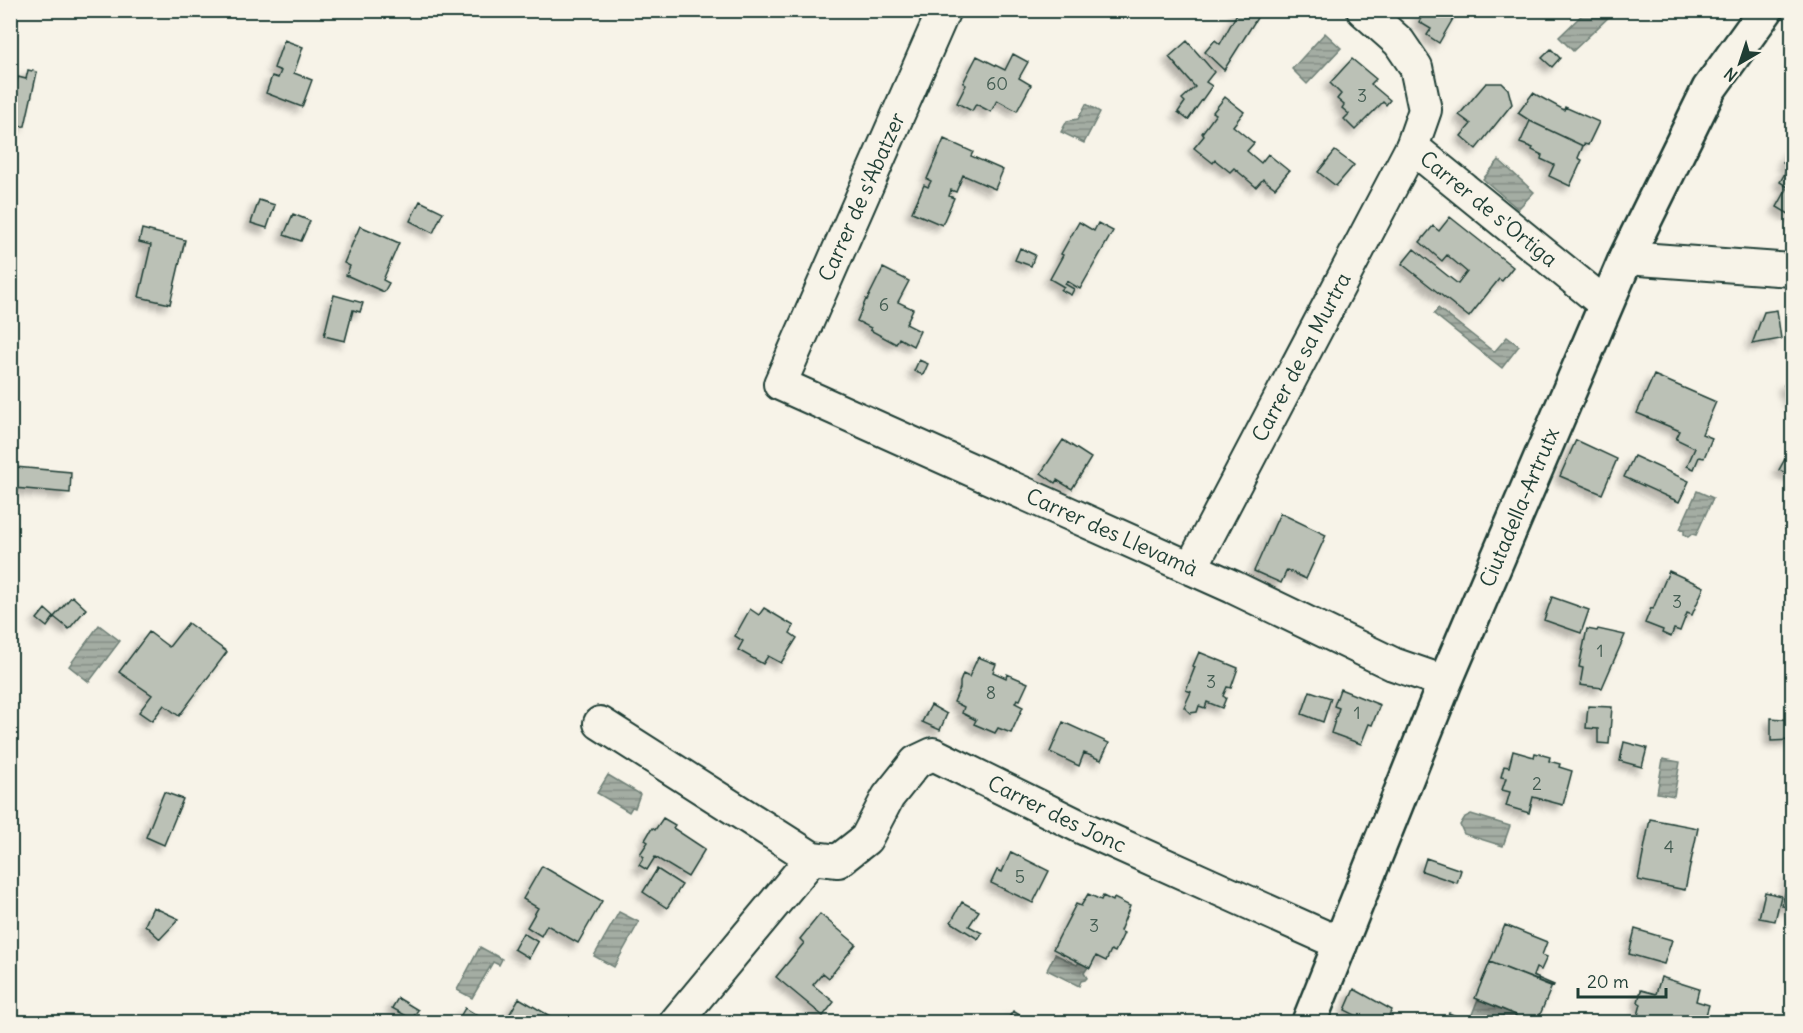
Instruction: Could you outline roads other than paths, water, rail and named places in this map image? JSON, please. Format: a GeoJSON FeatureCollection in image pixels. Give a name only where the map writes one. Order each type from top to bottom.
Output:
{"type":"FeatureCollection","features":[{"type":"Feature","properties":{"kind":"main road","name":"Ciutadella-Artrutx"},"geometry":{"type":"LineString","coordinates":[[1309,1023],[1445,682],[1605,304],[1709,89],[1767,10]]}},
{"type":"Feature","properties":{"kind":"street","name":"Carrer de s'Abatzer"},"geometry":{"type":"LineString","coordinates":[[780,384],[944,10]]}},
{"type":"Feature","properties":{"kind":"street","name":"Carrer de s'Ortiga"},"geometry":{"type":"LineString","coordinates":[[1363,10],[1399,42],[1416,67],[1425,110],[1412,147],[1605,304]]}},
{"type":"Feature","properties":{"kind":"street","name":"Carrer de sa Murtra"},"geometry":{"type":"LineString","coordinates":[[1191,568],[1412,147]]}},
{"type":"Feature","properties":{"kind":"street"},"geometry":{"type":"LineString","coordinates":[[1626,258],[1792,270]]}},
{"type":"Feature","properties":{"kind":"street","name":"Carrer des Llevamà"},"geometry":{"type":"LineString","coordinates":[[780,384],[1191,568],[1393,664],[1445,682]]}},
{"type":"Feature","properties":{"kind":"street"},"geometry":{"type":"LineString","coordinates":[[600,723],[812,858],[676,1023]]}},
{"type":"Feature","properties":{"kind":"street","name":"Carrer des Jonc"},"geometry":{"type":"LineString","coordinates":[[812,858],[838,861],[866,839],[888,797],[916,762],[933,754],[1083,828],[1341,944]]}}]}
